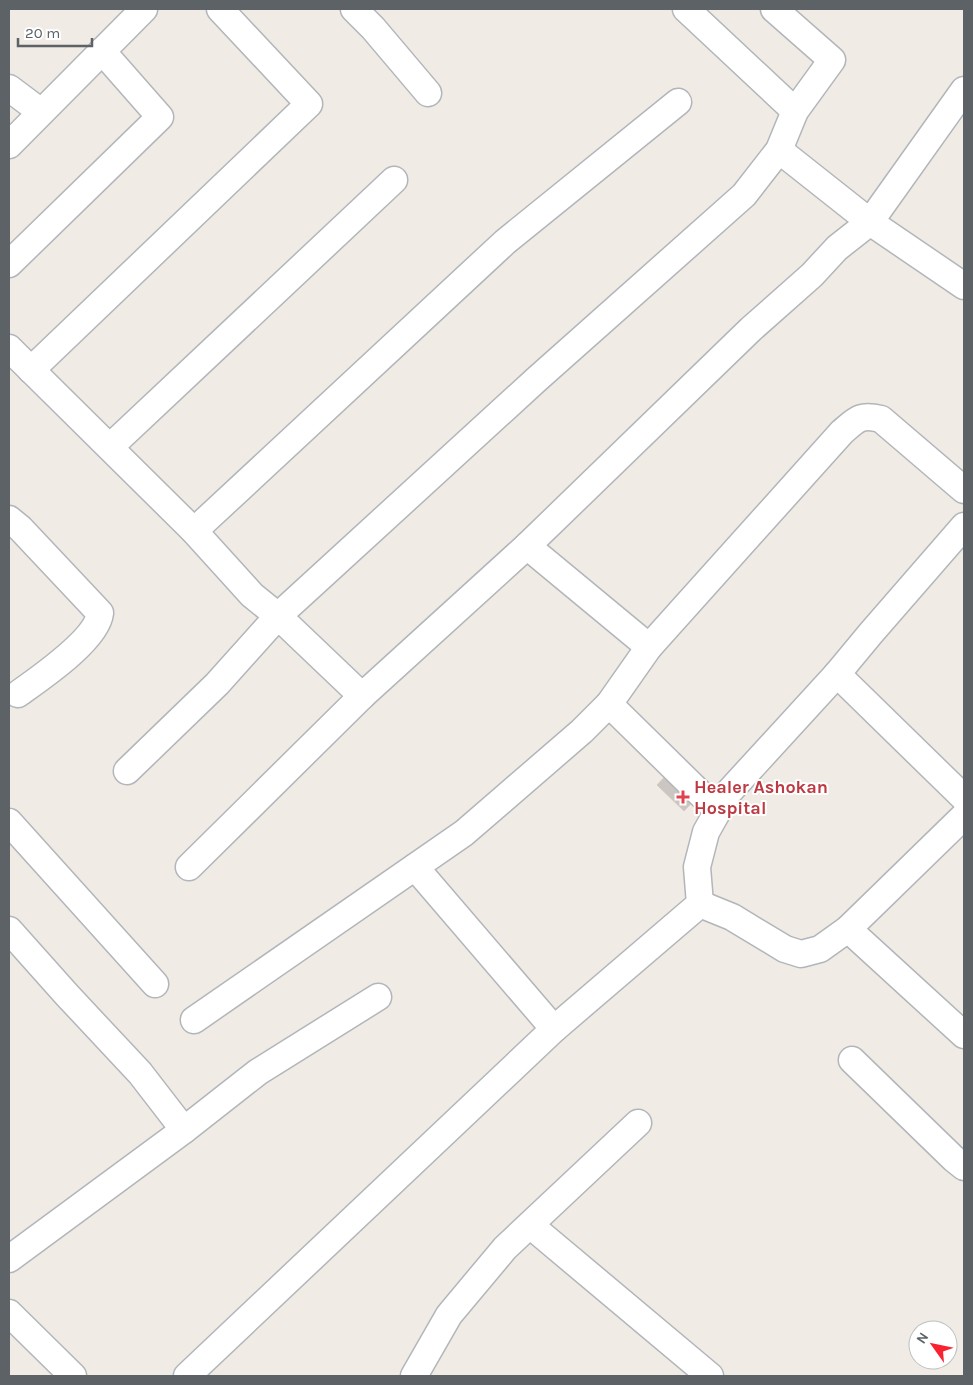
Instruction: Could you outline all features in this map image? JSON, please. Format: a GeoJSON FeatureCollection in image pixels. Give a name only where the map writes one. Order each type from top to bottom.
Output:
{"type":"FeatureCollection","features":[{"type":"Feature","properties":{"kind":"street"},"geometry":{"type":"LineString","coordinates":[[9,145],[144,9]]}},
{"type":"Feature","properties":{"kind":"street"},"geometry":{"type":"LineString","coordinates":[[31,370],[309,104],[220,9]]}},
{"type":"Feature","properties":{"kind":"street"},"geometry":{"type":"LineString","coordinates":[[354,9],[373,28],[428,93]]}},
{"type":"Feature","properties":{"kind":"street"},"geometry":{"type":"LineString","coordinates":[[686,9],[795,111]]}},
{"type":"Feature","properties":{"kind":"street"},"geometry":{"type":"LineString","coordinates":[[127,772],[217,684],[278,616],[537,379],[749,189],[779,150],[795,111],[832,60],[774,9]]}},
{"type":"Feature","properties":{"kind":"street"},"geometry":{"type":"LineString","coordinates":[[9,264],[160,117],[102,51]]}},
{"type":"Feature","properties":{"kind":"street"},"geometry":{"type":"LineString","coordinates":[[9,88],[41,112]]}},
{"type":"Feature","properties":{"kind":"street"},"geometry":{"type":"LineString","coordinates":[[189,867],[362,696],[527,546],[751,329],[812,275],[837,248],[870,222],[964,90]]}},
{"type":"Feature","properties":{"kind":"street"},"geometry":{"type":"LineString","coordinates":[[194,531],[505,242],[678,102]]}},
{"type":"Feature","properties":{"kind":"street"},"geometry":{"type":"LineString","coordinates":[[779,150],[870,222],[962,278]]}},
{"type":"Feature","properties":{"kind":"street"},"geometry":{"type":"LineString","coordinates":[[110,448],[394,180]]}},
{"type":"Feature","properties":{"kind":"street"},"geometry":{"type":"LineString","coordinates":[[9,348],[194,531],[248,590],[362,696]]}},
{"type":"Feature","properties":{"kind":"street"},"geometry":{"type":"LineString","coordinates":[[194,1020],[464,833],[582,731],[609,704],[649,647],[842,432],[854,422],[866,416],[881,419],[964,490]]}},
{"type":"Feature","properties":{"kind":"street"},"geometry":{"type":"LineString","coordinates":[[700,904],[697,867],[706,832],[728,794],[837,674],[870,633],[964,526]]}},
{"type":"Feature","properties":{"kind":"street"},"geometry":{"type":"LineString","coordinates":[[13,529],[100,613],[96,627],[61,663],[18,694]]}},
{"type":"Feature","properties":{"kind":"street"},"geometry":{"type":"LineString","coordinates":[[527,546],[649,647]]}},
{"type":"Feature","properties":{"kind":"street"},"geometry":{"type":"LineString","coordinates":[[837,674],[964,798]]}},
{"type":"Feature","properties":{"kind":"street"},"geometry":{"type":"LineString","coordinates":[[609,704],[718,811]]}},
{"type":"Feature","properties":{"kind":"street"},"geometry":{"type":"LineString","coordinates":[[700,904],[732,917],[785,949],[801,954],[820,949],[848,929],[964,816]]}},
{"type":"Feature","properties":{"kind":"street"},"geometry":{"type":"LineString","coordinates":[[9,822],[155,984]]}},
{"type":"Feature","properties":{"kind":"street"},"geometry":{"type":"LineString","coordinates":[[415,867],[554,1029]]}},
{"type":"Feature","properties":{"kind":"street"},"geometry":{"type":"LineString","coordinates":[[187,1376],[554,1029],[700,904]]}},
{"type":"Feature","properties":{"kind":"street"},"geometry":{"type":"LineString","coordinates":[[848,929],[964,1035]]}},
{"type":"Feature","properties":{"kind":"street"},"geometry":{"type":"LineString","coordinates":[[9,930],[140,1073],[184,1130]]}},
{"type":"Feature","properties":{"kind":"street"},"geometry":{"type":"LineString","coordinates":[[9,1259],[184,1130],[258,1072],[378,997]]}},
{"type":"Feature","properties":{"kind":"street"},"geometry":{"type":"LineString","coordinates":[[852,1060],[964,1167]]}},
{"type":"Feature","properties":{"kind":"street"},"geometry":{"type":"LineString","coordinates":[[414,1376],[449,1315],[505,1248],[638,1123]]}},
{"type":"Feature","properties":{"kind":"street"},"geometry":{"type":"LineString","coordinates":[[530,1224],[710,1376]]}},
{"type":"Feature","properties":{"kind":"street"},"geometry":{"type":"LineString","coordinates":[[9,1313],[33,1339],[74,1376]]}},
{"type":"Feature","properties":{"kind":"building"},"geometry":{"type":"Polygon","coordinates":[[[672,769],[699,795],[684,811],[657,785],[672,769]]]}},
{"type":"Feature","properties":{"kind":"place","name":"Healer Ashokan Hospital"},"geometry":{"type":"Point","coordinates":[683,797]}}]}
